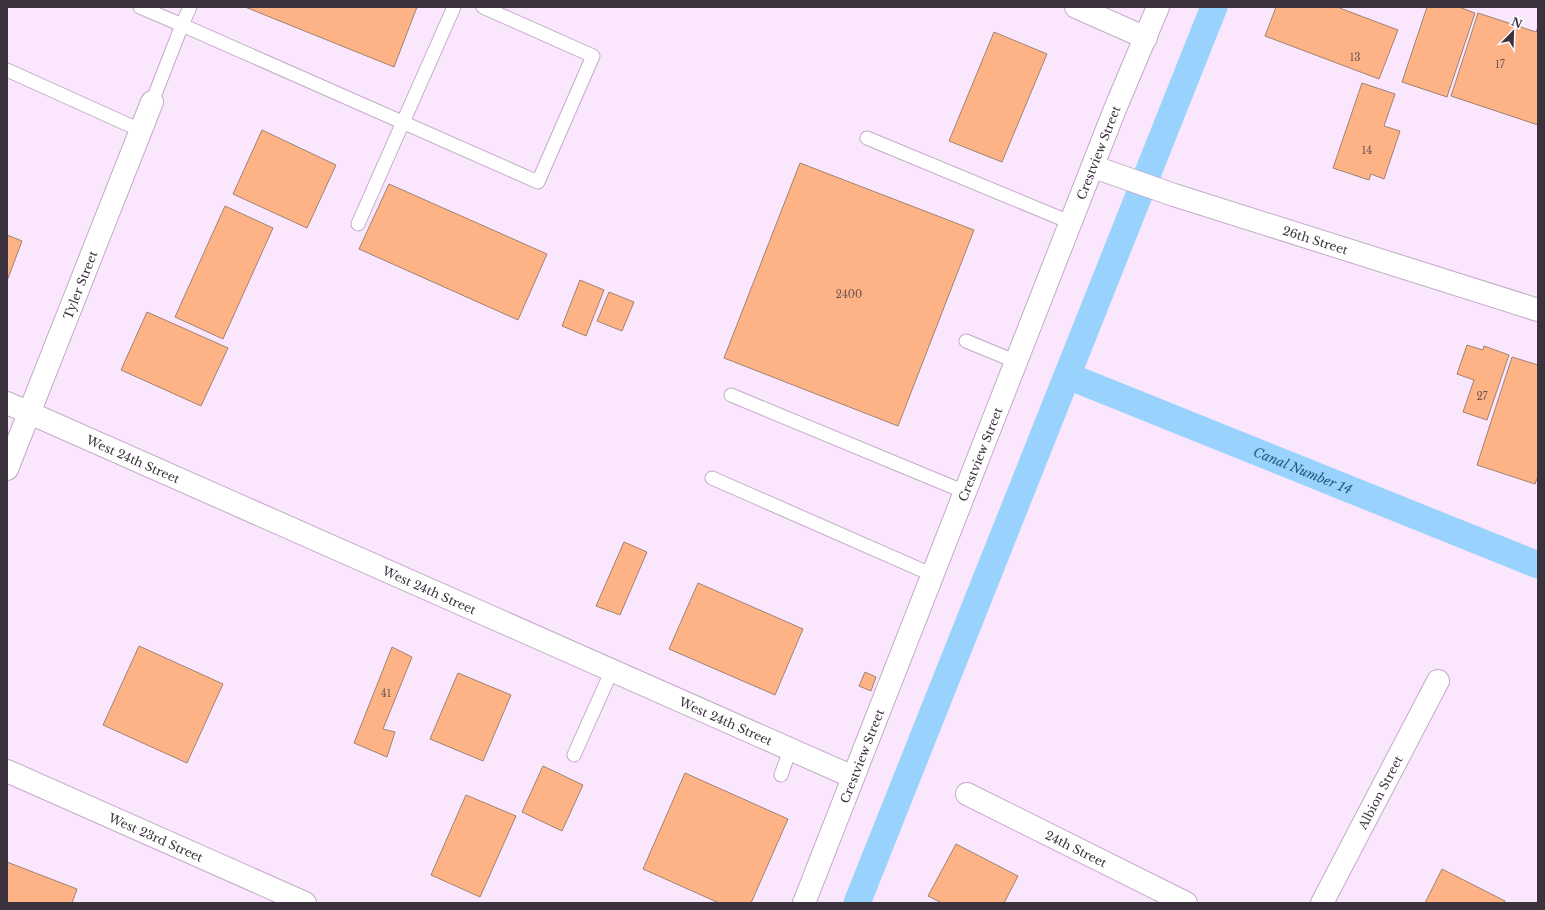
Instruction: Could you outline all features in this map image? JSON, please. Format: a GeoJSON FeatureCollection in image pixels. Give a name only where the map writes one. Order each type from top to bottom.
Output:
{"type":"FeatureCollection","features":[{"type":"Feature","properties":{"kind":"street"},"geometry":{"type":"LineString","coordinates":[[1076,7],[1146,38]]}},
{"type":"Feature","properties":{"kind":"street","name":"Crestview Street"},"geometry":{"type":"LineString","coordinates":[[804,903],[1094,167],[1115,109],[1158,7]]}},
{"type":"Feature","properties":{"kind":"street","name":"Tyler Street"},"geometry":{"type":"LineString","coordinates":[[7,469],[152,102]]}},
{"type":"Feature","properties":{"kind":"street","name":"26th Street"},"geometry":{"type":"LineString","coordinates":[[1094,167],[1174,195],[1538,310]]}},
{"type":"Feature","properties":{"kind":"street","name":"West 24th Street"},"geometry":{"type":"LineString","coordinates":[[7,403],[853,777]]}},
{"type":"Feature","properties":{"kind":"street","name":"Albion Street"},"geometry":{"type":"LineString","coordinates":[[1322,903],[1438,681]]}},
{"type":"Feature","properties":{"kind":"street","name":"West 23rd Street"},"geometry":{"type":"LineString","coordinates":[[7,771],[305,903]]}},
{"type":"Feature","properties":{"kind":"street","name":"24th Street"},"geometry":{"type":"LineString","coordinates":[[967,794],[1186,903]]}},
{"type":"Feature","properties":{"kind":"lane"},"geometry":{"type":"LineString","coordinates":[[140,7],[538,182],[593,56],[483,7]]}},
{"type":"Feature","properties":{"kind":"lane"},"geometry":{"type":"LineString","coordinates":[[152,102],[190,7]]}},
{"type":"Feature","properties":{"kind":"lane"},"geometry":{"type":"LineString","coordinates":[[358,224],[454,7]]}},
{"type":"Feature","properties":{"kind":"lane"},"geometry":{"type":"LineString","coordinates":[[7,70],[140,130]]}},
{"type":"Feature","properties":{"kind":"lane"},"geometry":{"type":"LineString","coordinates":[[867,138],[1072,223]]}},
{"type":"Feature","properties":{"kind":"lane"},"geometry":{"type":"LineString","coordinates":[[966,341],[1017,362]]}},
{"type":"Feature","properties":{"kind":"lane"},"geometry":{"type":"LineString","coordinates":[[731,395],[965,492]]}},
{"type":"Feature","properties":{"kind":"lane"},"geometry":{"type":"LineString","coordinates":[[712,478],[933,575]]}},
{"type":"Feature","properties":{"kind":"lane"},"geometry":{"type":"LineString","coordinates":[[574,756],[612,670]]}},
{"type":"Feature","properties":{"kind":"lane"},"geometry":{"type":"LineString","coordinates":[[781,775],[790,750]]}},
{"type":"Feature","properties":{"kind":"building"},"geometry":{"type":"Polygon","coordinates":[[[245,7],[417,7],[394,67],[245,7]]]}},
{"type":"Feature","properties":{"kind":"building"},"geometry":{"type":"Polygon","coordinates":[[[1276,7],[1337,7],[1398,30],[1379,79],[1265,36],[1276,7]]]}},
{"type":"Feature","properties":{"kind":"building"},"geometry":{"type":"Polygon","coordinates":[[[1427,7],[1459,7],[1475,13],[1447,97],[1402,82],[1427,7]]]}},
{"type":"Feature","properties":{"kind":"building"},"geometry":{"type":"Polygon","coordinates":[[[1478,13],[1536,32],[1538,27],[1538,125],[1451,96],[1478,13]]]}},
{"type":"Feature","properties":{"kind":"building"},"geometry":{"type":"Polygon","coordinates":[[[994,32],[1047,54],[1002,162],[949,141],[994,32]]]}},
{"type":"Feature","properties":{"kind":"building"},"geometry":{"type":"Polygon","coordinates":[[[1362,83],[1395,94],[1384,126],[1400,131],[1384,179],[1371,174],[1369,180],[1333,168],[1362,83]]]}},
{"type":"Feature","properties":{"kind":"building"},"geometry":{"type":"Polygon","coordinates":[[[262,130],[336,165],[307,228],[233,194],[262,130]]]}},
{"type":"Feature","properties":{"kind":"building"},"geometry":{"type":"Polygon","coordinates":[[[800,163],[974,230],[898,426],[724,358],[800,163]]]}},
{"type":"Feature","properties":{"kind":"building"},"geometry":{"type":"Polygon","coordinates":[[[389,184],[547,254],[518,320],[359,249],[389,184]]]}},
{"type":"Feature","properties":{"kind":"building"},"geometry":{"type":"Polygon","coordinates":[[[225,206],[273,228],[223,339],[175,317],[225,206]]]}},
{"type":"Feature","properties":{"kind":"building"},"geometry":{"type":"Polygon","coordinates":[[[7,235],[22,241],[7,281],[7,235]]]}},
{"type":"Feature","properties":{"kind":"building"},"geometry":{"type":"Polygon","coordinates":[[[580,280],[604,290],[586,336],[562,326],[580,280]]]}},
{"type":"Feature","properties":{"kind":"building"},"geometry":{"type":"Polygon","coordinates":[[[609,292],[634,302],[622,331],[597,321],[609,292]]]}},
{"type":"Feature","properties":{"kind":"building"},"geometry":{"type":"Polygon","coordinates":[[[147,312],[228,348],[201,406],[121,370],[147,312]]]}},
{"type":"Feature","properties":{"kind":"building"},"geometry":{"type":"Polygon","coordinates":[[[1467,345],[1483,350],[1484,346],[1509,355],[1487,420],[1463,412],[1474,380],[1457,374],[1467,345]]]}},
{"type":"Feature","properties":{"kind":"building"},"geometry":{"type":"Polygon","coordinates":[[[1512,357],[1538,365],[1538,476],[1535,484],[1477,465],[1512,357]]]}},
{"type":"Feature","properties":{"kind":"building"},"geometry":{"type":"Polygon","coordinates":[[[624,542],[647,552],[620,615],[596,606],[624,542]]]}},
{"type":"Feature","properties":{"kind":"building"},"geometry":{"type":"Polygon","coordinates":[[[698,583],[803,629],[775,695],[669,649],[698,583]]]}},
{"type":"Feature","properties":{"kind":"building"},"geometry":{"type":"Polygon","coordinates":[[[139,646],[223,684],[187,763],[103,725],[139,646]]]}},
{"type":"Feature","properties":{"kind":"building"},"geometry":{"type":"Polygon","coordinates":[[[392,647],[412,657],[383,729],[395,732],[387,757],[354,743],[392,647]]]}},
{"type":"Feature","properties":{"kind":"building"},"geometry":{"type":"Polygon","coordinates":[[[865,672],[876,677],[871,691],[859,686],[865,672]]]}},
{"type":"Feature","properties":{"kind":"building"},"geometry":{"type":"Polygon","coordinates":[[[458,673],[511,695],[483,761],[430,739],[458,673]]]}},
{"type":"Feature","properties":{"kind":"building"},"geometry":{"type":"Polygon","coordinates":[[[543,766],[583,785],[562,831],[522,812],[543,766]]]}},
{"type":"Feature","properties":{"kind":"building"},"geometry":{"type":"Polygon","coordinates":[[[685,773],[788,819],[751,903],[719,903],[643,869],[685,773]]]}},
{"type":"Feature","properties":{"kind":"building"},"geometry":{"type":"Polygon","coordinates":[[[466,795],[516,816],[480,897],[431,875],[466,795]]]}},
{"type":"Feature","properties":{"kind":"building"},"geometry":{"type":"Polygon","coordinates":[[[956,844],[1018,876],[1004,903],[942,903],[928,896],[956,844]]]}},
{"type":"Feature","properties":{"kind":"building"},"geometry":{"type":"Polygon","coordinates":[[[7,862],[77,889],[72,903],[7,903],[7,862]]]}},
{"type":"Feature","properties":{"kind":"building"},"geometry":{"type":"Polygon","coordinates":[[[1442,869],[1505,901],[1504,903],[1425,903],[1442,869]]]}},
{"type":"Feature","properties":{"kind":"waterway"},"geometry":{"type":"LineString","coordinates":[[857,903],[1214,7]]}},
{"type":"Feature","properties":{"kind":"waterway","name":"Canal Number 14"},"geometry":{"type":"LineString","coordinates":[[1068,376],[1538,565]]}}]}
